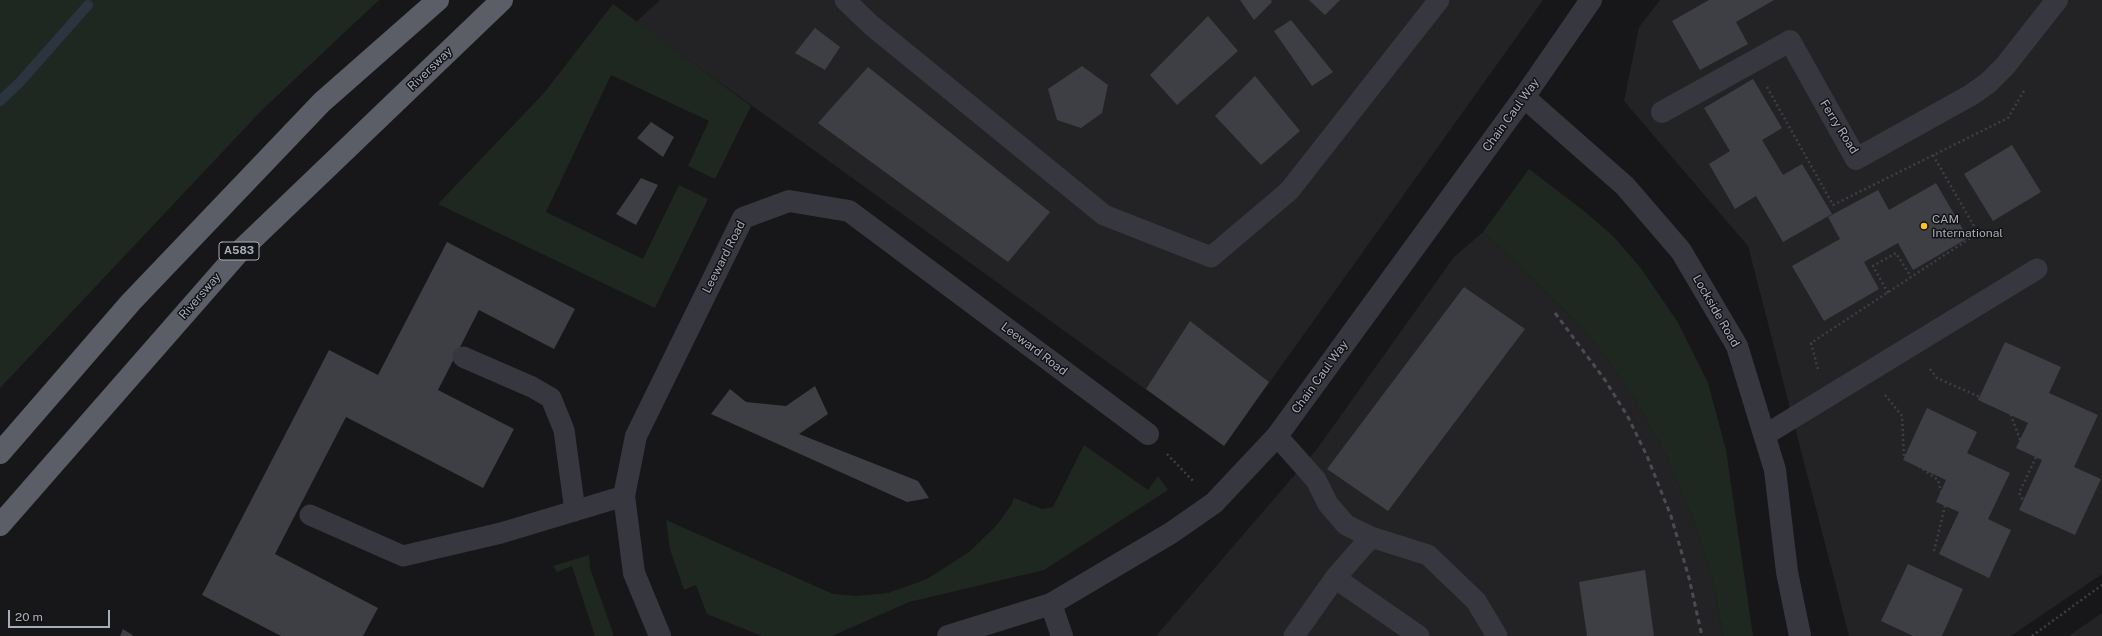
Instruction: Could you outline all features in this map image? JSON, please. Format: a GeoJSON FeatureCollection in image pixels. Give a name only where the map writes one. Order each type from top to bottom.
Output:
{"type":"FeatureCollection","features":[{"type":"Feature","properties":{"kind":"highway"},"geometry":{"type":"LineString","coordinates":[[0,453],[131,302],[322,102],[438,0]]}},
{"type":"Feature","properties":{"kind":"highway","name":"Riversway"},"geometry":{"type":"LineString","coordinates":[[0,525],[239,252],[502,0]]}},
{"type":"Feature","properties":{"kind":"street","name":"Chain Caul Way"},"geometry":{"type":"LineString","coordinates":[[948,636],[1051,604],[1171,533],[1214,503],[1277,436],[1524,97],[1591,0]]}},
{"type":"Feature","properties":{"kind":"street","name":"Ferry Road"},"geometry":{"type":"LineString","coordinates":[[1662,112],[1790,41],[1856,158],[1971,95],[1988,83],[2005,66],[2057,0]]}},
{"type":"Feature","properties":{"kind":"street","name":"Lockside Road"},"geometry":{"type":"LineString","coordinates":[[1524,97],[1625,186],[1681,251],[1737,346],[1775,470],[1787,572],[1800,636]]}},
{"type":"Feature","properties":{"kind":"street","name":"Leeward Road"},"geometry":{"type":"LineString","coordinates":[[660,636],[634,572],[624,496],[636,436],[743,218],[789,201],[849,211],[1148,434]]}},
{"type":"Feature","properties":{"kind":"street"},"geometry":{"type":"LineString","coordinates":[[1051,604],[1062,636]]}},
{"type":"Feature","properties":{"kind":"lane"},"geometry":{"type":"LineString","coordinates":[[845,0],[870,26],[1104,215],[1211,257],[1289,191],[1439,0]]}},
{"type":"Feature","properties":{"kind":"lane"},"geometry":{"type":"LineString","coordinates":[[1765,435],[2037,269]]}},
{"type":"Feature","properties":{"kind":"lane"},"geometry":{"type":"LineString","coordinates":[[463,357],[532,387],[551,398],[564,430],[575,511]]}},
{"type":"Feature","properties":{"kind":"lane"},"geometry":{"type":"LineString","coordinates":[[1277,436],[1316,480],[1328,504],[1346,525],[1371,537],[1428,555],[1476,601],[1497,636]]}},
{"type":"Feature","properties":{"kind":"lane"},"geometry":{"type":"LineString","coordinates":[[310,515],[403,556],[501,533],[624,496]]}},
{"type":"Feature","properties":{"kind":"lane"},"geometry":{"type":"LineString","coordinates":[[1294,636],[1335,578],[1371,537]]}},
{"type":"Feature","properties":{"kind":"lane"},"geometry":{"type":"LineString","coordinates":[[1335,578],[1419,636]]}},
{"type":"Feature","properties":{"kind":"path"},"geometry":{"type":"LineString","coordinates":[[1820,375],[1811,343],[1978,233],[1933,155]]}},
{"type":"Feature","properties":{"kind":"path"},"geometry":{"type":"LineString","coordinates":[[1888,293],[1873,266],[1896,253],[1911,278]]}},
{"type":"Feature","properties":{"kind":"path"},"geometry":{"type":"LineString","coordinates":[[1929,367],[1937,378],[2009,410],[2022,444],[2038,453],[2019,493],[2023,500]]}},
{"type":"Feature","properties":{"kind":"path"},"geometry":{"type":"LineString","coordinates":[[1883,393],[1902,416],[1904,456],[1938,480],[1945,506],[1934,551]]}},
{"type":"Feature","properties":{"kind":"path"},"geometry":{"type":"LineString","coordinates":[[1148,434],[1214,503]]}},
{"type":"Feature","properties":{"kind":"path"},"geometry":{"type":"LineString","coordinates":[[2032,636],[2102,585]]}},
{"type":"Feature","properties":{"kind":"shaded area"},"geometry":{"type":"Polygon","coordinates":[[[0,0],[379,0],[262,110],[0,388],[0,0]]]}},
{"type":"Feature","properties":{"kind":"shaded area"},"geometry":{"type":"Polygon","coordinates":[[[660,0],[1543,0],[1224,446],[636,22],[660,0]]]}},
{"type":"Feature","properties":{"kind":"shaded area"},"geometry":{"type":"Polygon","coordinates":[[[1660,0],[2102,0],[2102,574],[2011,636],[1849,636],[1748,246],[1624,101],[1639,27],[1660,0]]]}},
{"type":"Feature","properties":{"kind":"shaded area"},"geometry":{"type":"Polygon","coordinates":[[[613,4],[751,106],[715,179],[688,166],[709,121],[611,75],[546,212],[643,259],[679,185],[708,199],[655,308],[438,204],[544,93],[613,4]]]}},
{"type":"Feature","properties":{"kind":"shaded area"},"geometry":{"type":"Polygon","coordinates":[[[1529,169],[1584,211],[1613,236],[1640,267],[1677,321],[1708,383],[1726,450],[1753,636],[1723,636],[1713,582],[1693,520],[1666,455],[1634,397],[1583,329],[1554,299],[1483,232],[1529,169]]]}},
{"type":"Feature","properties":{"kind":"shaded area"},"geometry":{"type":"Polygon","coordinates":[[[1483,232],[1554,299],[1583,329],[1634,397],[1666,455],[1693,520],[1713,582],[1723,636],[1156,636],[1317,449],[1454,257],[1483,232]]]}},
{"type":"Feature","properties":{"kind":"shaded area"},"geometry":{"type":"Polygon","coordinates":[[[1084,445],[1148,490],[1158,476],[1168,490],[1044,570],[909,602],[832,636],[762,636],[707,614],[696,585],[684,590],[670,549],[666,520],[833,594],[856,596],[888,593],[927,579],[969,552],[997,525],[1012,504],[1014,498],[1042,509],[1053,507],[1084,445]]]}},
{"type":"Feature","properties":{"kind":"shaded area"},"geometry":{"type":"Polygon","coordinates":[[[589,555],[590,568],[614,636],[595,636],[572,566],[557,572],[553,566],[589,555]]]}},
{"type":"Feature","properties":{"kind":"shaded area"},"geometry":{"type":"Polygon","coordinates":[[[2102,613],[2102,636],[2069,636],[2070,635],[2102,613]]]}},
{"type":"Feature","properties":{"kind":"building"},"geometry":{"type":"Polygon","coordinates":[[[1240,0],[1271,0],[1272,2],[1254,20],[1240,0]]]}},
{"type":"Feature","properties":{"kind":"building"},"geometry":{"type":"Polygon","coordinates":[[[1309,0],[1340,0],[1325,15],[1309,0]]]}},
{"type":"Feature","properties":{"kind":"building"},"geometry":{"type":"Polygon","coordinates":[[[1709,0],[1774,0],[1736,22],[1748,44],[1700,70],[1672,21],[1709,0]]]}},
{"type":"Feature","properties":{"kind":"building"},"geometry":{"type":"Polygon","coordinates":[[[1208,16],[1238,51],[1177,105],[1150,75],[1208,16]]]}},
{"type":"Feature","properties":{"kind":"building"},"geometry":{"type":"Polygon","coordinates":[[[1291,20],[1333,72],[1312,86],[1274,31],[1291,20]]]}},
{"type":"Feature","properties":{"kind":"building"},"geometry":{"type":"Polygon","coordinates":[[[815,28],[840,47],[825,70],[795,53],[815,28]]]}},
{"type":"Feature","properties":{"kind":"building"},"geometry":{"type":"Polygon","coordinates":[[[1082,66],[1108,85],[1102,113],[1081,128],[1057,120],[1048,89],[1082,66]]]}},
{"type":"Feature","properties":{"kind":"building"},"geometry":{"type":"Polygon","coordinates":[[[868,67],[1050,212],[1008,262],[818,123],[868,67]]]}},
{"type":"Feature","properties":{"kind":"building"},"geometry":{"type":"Polygon","coordinates":[[[1255,76],[1300,131],[1261,165],[1215,116],[1255,76]]]}},
{"type":"Feature","properties":{"kind":"building"},"geometry":{"type":"Polygon","coordinates":[[[1753,79],[1782,128],[1762,140],[1783,175],[1802,164],[1832,214],[1783,242],[1756,196],[1735,209],[1709,164],[1730,151],[1704,108],[1753,79]]]}},
{"type":"Feature","properties":{"kind":"building"},"geometry":{"type":"Polygon","coordinates":[[[651,122],[674,137],[663,157],[637,138],[651,122]]]}},
{"type":"Feature","properties":{"kind":"building"},"geometry":{"type":"Polygon","coordinates":[[[2012,145],[2041,192],[1993,221],[1964,174],[2012,145]]]}},
{"type":"Feature","properties":{"kind":"building"},"geometry":{"type":"Polygon","coordinates":[[[641,178],[658,185],[636,225],[616,214],[641,178]]]}},
{"type":"Feature","properties":{"kind":"building"},"geometry":{"type":"Polygon","coordinates":[[[1936,183],[1968,238],[1913,270],[1898,243],[1864,262],[1879,289],[1824,321],[1792,266],[1840,239],[1828,217],[1878,190],[1889,210],[1936,183]]]}},
{"type":"Feature","properties":{"kind":"building"},"geometry":{"type":"Polygon","coordinates":[[[447,242],[575,309],[554,349],[479,310],[438,390],[514,429],[483,488],[346,417],[275,554],[378,608],[363,636],[281,636],[202,595],[329,350],[378,375],[447,242]]]}},
{"type":"Feature","properties":{"kind":"building"},"geometry":{"type":"Polygon","coordinates":[[[1464,287],[1525,329],[1388,511],[1327,469],[1464,287]]]}},
{"type":"Feature","properties":{"kind":"building"},"geometry":{"type":"Polygon","coordinates":[[[1190,321],[1269,382],[1224,446],[1146,389],[1190,321]]]}},
{"type":"Feature","properties":{"kind":"building"},"geometry":{"type":"Polygon","coordinates":[[[2005,342],[2061,367],[2049,393],[2098,415],[2074,467],[2101,479],[2075,535],[2019,510],[2042,460],[2016,448],[2028,423],[1978,400],[2005,342]]]}},
{"type":"Feature","properties":{"kind":"building"},"geometry":{"type":"Polygon","coordinates":[[[815,386],[828,414],[799,434],[918,481],[929,498],[907,502],[711,414],[730,389],[746,402],[786,406],[815,386]]]}},
{"type":"Feature","properties":{"kind":"building"},"geometry":{"type":"Polygon","coordinates":[[[1927,408],[1977,432],[1967,453],[2010,473],[1988,519],[2011,530],[1989,578],[1939,554],[1959,512],[1936,502],[1946,480],[1903,460],[1927,408]]]}},
{"type":"Feature","properties":{"kind":"building"},"geometry":{"type":"Polygon","coordinates":[[[1908,564],[1963,589],[1942,636],[1913,636],[1881,621],[1908,564]]]}},
{"type":"Feature","properties":{"kind":"building"},"geometry":{"type":"Polygon","coordinates":[[[1645,570],[1654,636],[1587,636],[1579,582],[1645,570]]]}},
{"type":"Feature","properties":{"kind":"building"},"geometry":{"type":"Polygon","coordinates":[[[123,629],[134,636],[120,636],[123,629]]]}},
{"type":"Feature","properties":{"kind":"waterway"},"geometry":{"type":"LineString","coordinates":[[0,101],[20,82],[88,5]]}},
{"type":"Feature","properties":{"kind":"railway"},"geometry":{"type":"LineString","coordinates":[[1555,313],[1605,380],[1628,417],[1647,456],[1671,516],[1689,578],[1702,636]]}},
{"type":"Feature","properties":{"kind":"place","name":"CAM International"},"geometry":{"type":"Point","coordinates":[1924,226]}}]}
